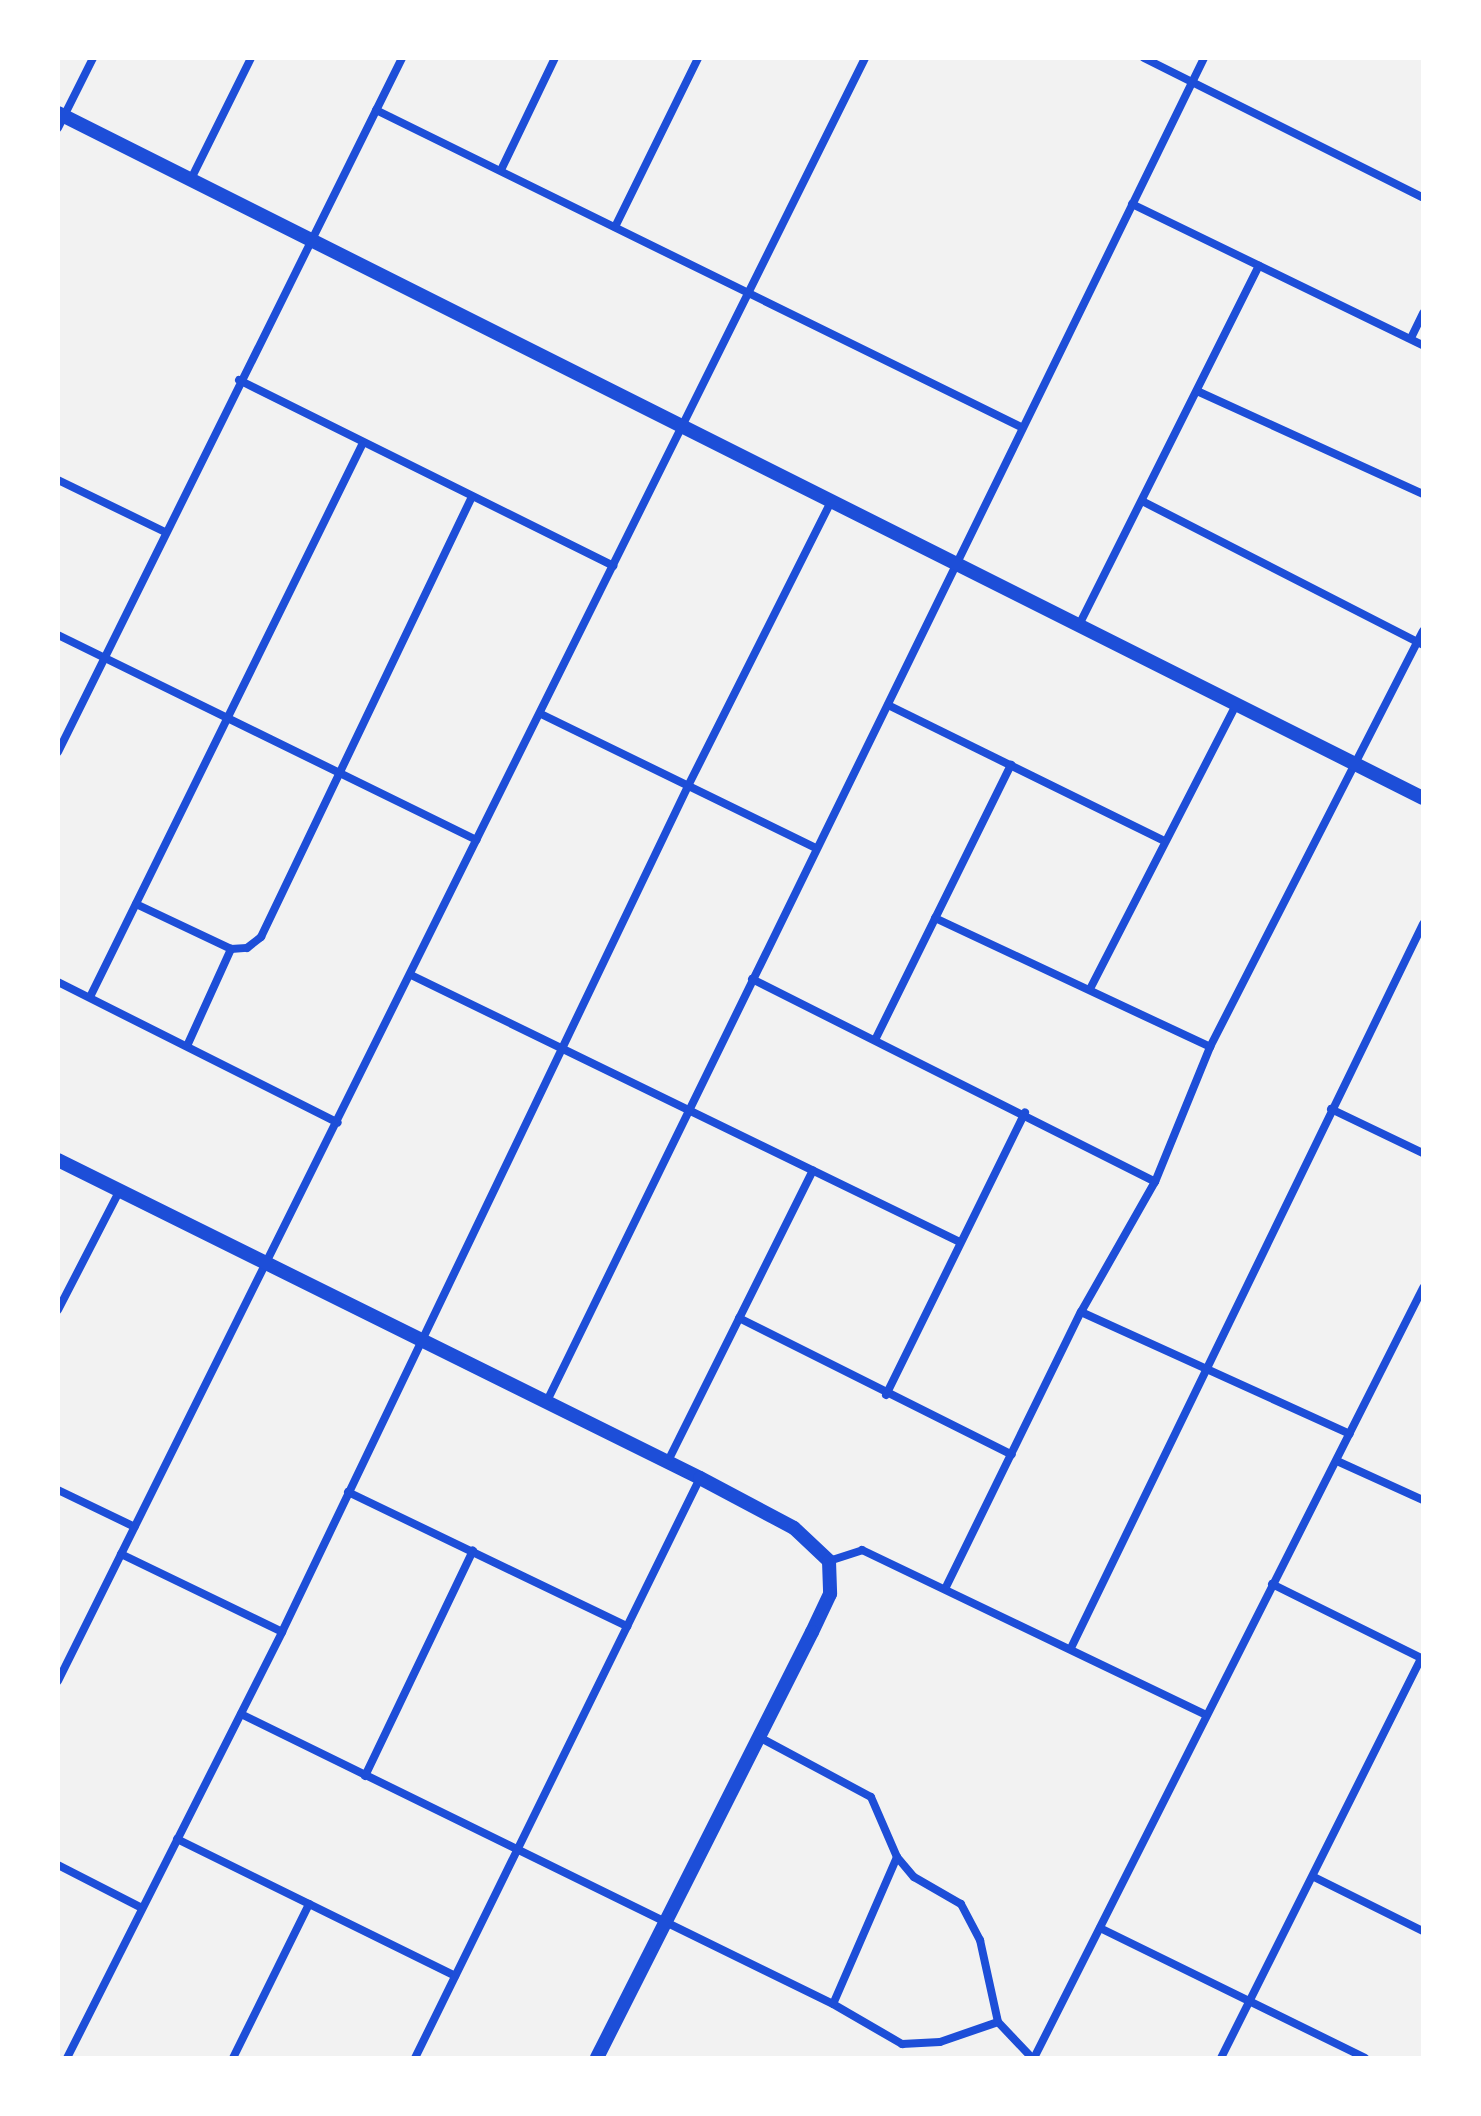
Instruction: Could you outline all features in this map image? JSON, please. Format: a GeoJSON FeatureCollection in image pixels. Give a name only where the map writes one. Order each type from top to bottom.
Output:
{"type":"FeatureCollection","features":[{"type":"Feature","properties":{"kind":"street"},"geometry":{"type":"LineString","coordinates":[[93,58],[60,119],[191,179],[308,242],[832,500],[1423,798]]}},
{"type":"Feature","properties":{"kind":"street"},"geometry":{"type":"LineString","coordinates":[[191,179],[251,58]]}},
{"type":"Feature","properties":{"kind":"street"},"geometry":{"type":"LineString","coordinates":[[58,752],[239,380],[402,58]]}},
{"type":"Feature","properties":{"kind":"street"},"geometry":{"type":"LineString","coordinates":[[501,170],[555,58]]}},
{"type":"Feature","properties":{"kind":"street"},"geometry":{"type":"LineString","coordinates":[[615,227],[698,58]]}},
{"type":"Feature","properties":{"kind":"street"},"geometry":{"type":"LineString","coordinates":[[58,1681],[269,1264],[865,58]]}},
{"type":"Feature","properties":{"kind":"street"},"geometry":{"type":"LineString","coordinates":[[1144,58],[1423,198]]}},
{"type":"Feature","properties":{"kind":"street"},"geometry":{"type":"LineString","coordinates":[[547,1401],[888,705],[954,563],[1204,58]]}},
{"type":"Feature","properties":{"kind":"street"},"geometry":{"type":"LineString","coordinates":[[376,110],[1021,427]]}},
{"type":"Feature","properties":{"kind":"street"},"geometry":{"type":"LineString","coordinates":[[1132,204],[1423,345]]}},
{"type":"Feature","properties":{"kind":"street"},"geometry":{"type":"LineString","coordinates":[[1079,625],[1259,266]]}},
{"type":"Feature","properties":{"kind":"street"},"geometry":{"type":"LineString","coordinates":[[1411,338],[1423,313]]}},
{"type":"Feature","properties":{"kind":"street"},"geometry":{"type":"LineString","coordinates":[[239,380],[362,445],[613,566]]}},
{"type":"Feature","properties":{"kind":"street"},"geometry":{"type":"LineString","coordinates":[[1197,391],[1423,494]]}},
{"type":"Feature","properties":{"kind":"street"},"geometry":{"type":"LineString","coordinates":[[90,997],[362,445]]}},
{"type":"Feature","properties":{"kind":"street"},"geometry":{"type":"LineString","coordinates":[[58,480],[165,532]]}},
{"type":"Feature","properties":{"kind":"street"},"geometry":{"type":"LineString","coordinates":[[136,904],[231,949],[247,948],[261,937],[472,497]]}},
{"type":"Feature","properties":{"kind":"street"},"geometry":{"type":"LineString","coordinates":[[67,2058],[282,1632],[688,786],[832,500]]}},
{"type":"Feature","properties":{"kind":"street"},"geometry":{"type":"LineString","coordinates":[[1142,501],[1420,644]]}},
{"type":"Feature","properties":{"kind":"street"},"geometry":{"type":"LineString","coordinates":[[946,1587],[1081,1312],[1155,1182],[1210,1047],[1354,764],[1420,644],[1423,631]]}},
{"type":"Feature","properties":{"kind":"street"},"geometry":{"type":"LineString","coordinates":[[58,635],[477,840]]}},
{"type":"Feature","properties":{"kind":"street"},"geometry":{"type":"LineString","coordinates":[[1090,989],[1162,840],[1237,702]]}},
{"type":"Feature","properties":{"kind":"street"},"geometry":{"type":"LineString","coordinates":[[888,705],[1162,840]]}},
{"type":"Feature","properties":{"kind":"street"},"geometry":{"type":"LineString","coordinates":[[541,714],[816,848]]}},
{"type":"Feature","properties":{"kind":"street"},"geometry":{"type":"LineString","coordinates":[[876,1038],[1011,765]]}},
{"type":"Feature","properties":{"kind":"street"},"geometry":{"type":"LineString","coordinates":[[935,918],[1210,1047]]}},
{"type":"Feature","properties":{"kind":"street"},"geometry":{"type":"LineString","coordinates":[[1071,1648],[1423,924]]}},
{"type":"Feature","properties":{"kind":"street"},"geometry":{"type":"LineString","coordinates":[[187,1046],[231,949]]}},
{"type":"Feature","properties":{"kind":"street"},"geometry":{"type":"LineString","coordinates":[[411,975],[960,1242]]}},
{"type":"Feature","properties":{"kind":"street"},"geometry":{"type":"LineString","coordinates":[[752,979],[1025,1112],[1155,1182]]}},
{"type":"Feature","properties":{"kind":"street"},"geometry":{"type":"LineString","coordinates":[[58,982],[338,1123]]}},
{"type":"Feature","properties":{"kind":"street"},"geometry":{"type":"LineString","coordinates":[[1331,1109],[1423,1153]]}},
{"type":"Feature","properties":{"kind":"street"},"geometry":{"type":"LineString","coordinates":[[886,1395],[1025,1112]]}},
{"type":"Feature","properties":{"kind":"street"},"geometry":{"type":"LineString","coordinates":[[58,1160],[700,1478],[794,1528],[829,1561],[830,1594],[597,2058]]}},
{"type":"Feature","properties":{"kind":"street"},"geometry":{"type":"LineString","coordinates":[[667,1463],[813,1170]]}},
{"type":"Feature","properties":{"kind":"street"},"geometry":{"type":"LineString","coordinates":[[58,1310],[120,1190]]}},
{"type":"Feature","properties":{"kind":"street"},"geometry":{"type":"LineString","coordinates":[[759,1737],[871,1797],[897,1857],[914,1877],[961,1904],[980,1940],[998,2022],[1033,2058],[1423,1288]]}},
{"type":"Feature","properties":{"kind":"street"},"geometry":{"type":"LineString","coordinates":[[1081,1312],[1350,1434]]}},
{"type":"Feature","properties":{"kind":"street"},"geometry":{"type":"LineString","coordinates":[[739,1318],[886,1395],[1012,1455]]}},
{"type":"Feature","properties":{"kind":"street"},"geometry":{"type":"LineString","coordinates":[[1337,1461],[1423,1500]]}},
{"type":"Feature","properties":{"kind":"street"},"geometry":{"type":"LineString","coordinates":[[415,2058],[700,1478]]}},
{"type":"Feature","properties":{"kind":"street"},"geometry":{"type":"LineString","coordinates":[[58,1490],[135,1527]]}},
{"type":"Feature","properties":{"kind":"street"},"geometry":{"type":"LineString","coordinates":[[348,1492],[627,1626]]}},
{"type":"Feature","properties":{"kind":"street"},"geometry":{"type":"LineString","coordinates":[[829,1561],[862,1550],[946,1587],[1206,1715]]}},
{"type":"Feature","properties":{"kind":"street"},"geometry":{"type":"LineString","coordinates":[[365,1776],[473,1551]]}},
{"type":"Feature","properties":{"kind":"street"},"geometry":{"type":"LineString","coordinates":[[121,1554],[282,1632]]}},
{"type":"Feature","properties":{"kind":"street"},"geometry":{"type":"LineString","coordinates":[[1221,2058],[1422,1658],[1272,1584]]}},
{"type":"Feature","properties":{"kind":"street"},"geometry":{"type":"LineString","coordinates":[[241,1714],[516,1853],[833,2004],[902,2044],[940,2042],[998,2022]]}},
{"type":"Feature","properties":{"kind":"street"},"geometry":{"type":"LineString","coordinates":[[177,1839],[455,1976]]}},
{"type":"Feature","properties":{"kind":"street"},"geometry":{"type":"LineString","coordinates":[[833,2004],[897,1857]]}},
{"type":"Feature","properties":{"kind":"street"},"geometry":{"type":"LineString","coordinates":[[58,1865],[142,1908]]}},
{"type":"Feature","properties":{"kind":"street"},"geometry":{"type":"LineString","coordinates":[[1314,1877],[1423,1931]]}},
{"type":"Feature","properties":{"kind":"street"},"geometry":{"type":"LineString","coordinates":[[233,2058],[309,1904]]}},
{"type":"Feature","properties":{"kind":"street"},"geometry":{"type":"LineString","coordinates":[[1100,1928],[1365,2058]]}}]}
